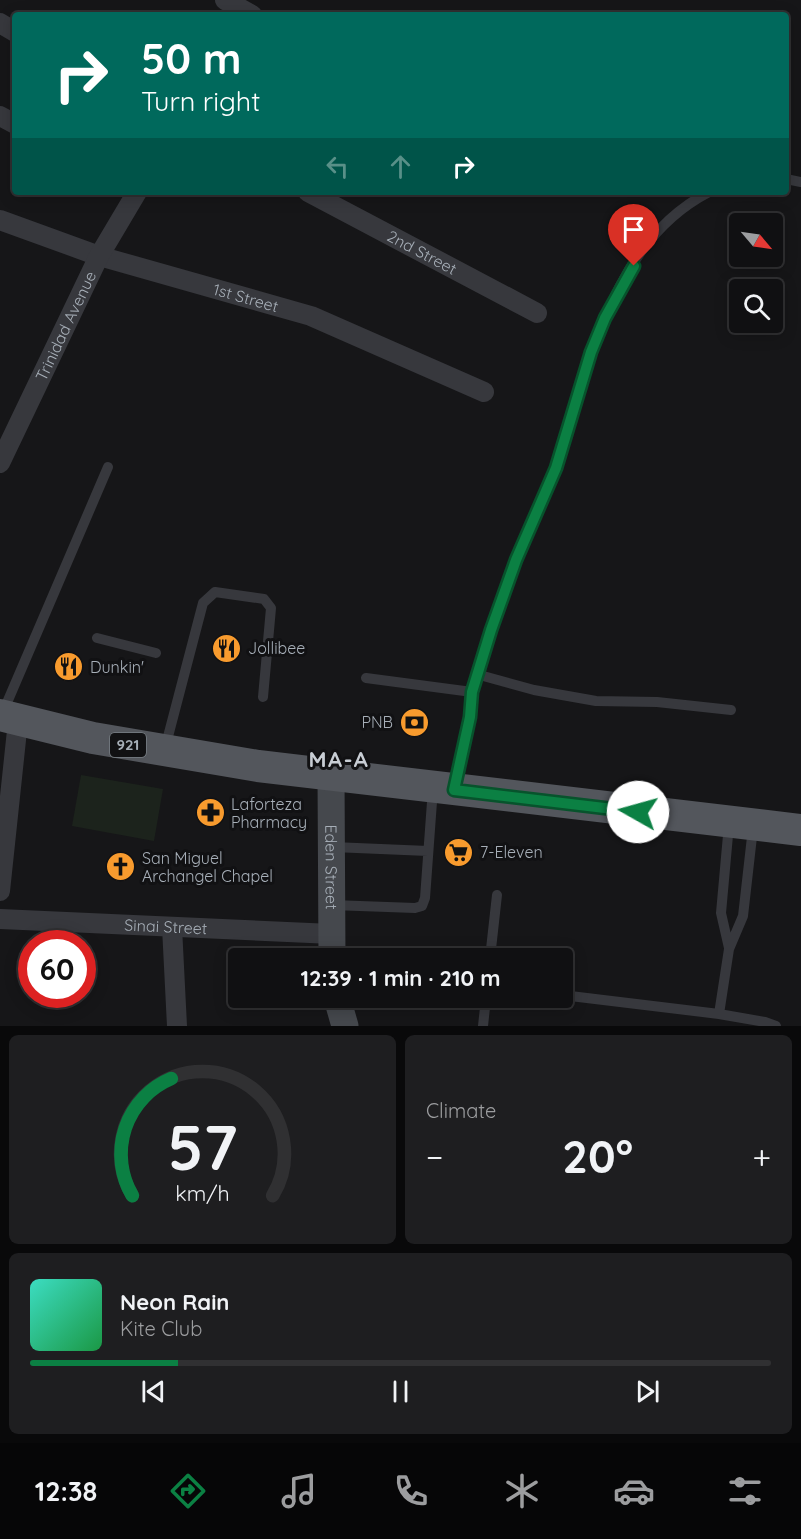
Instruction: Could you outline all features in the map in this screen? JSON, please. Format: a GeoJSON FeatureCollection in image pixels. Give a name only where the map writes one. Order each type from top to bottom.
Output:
{"type":"FeatureCollection","features":[{"type":"Feature","properties":{"kind":"main road","name":"921"},"geometry":{"type":"LineString","coordinates":[[7,717],[93,738],[164,751],[331,775],[801,830]]}},
{"type":"Feature","properties":{"kind":"main road","name":"Eden Street"},"geometry":{"type":"LineString","coordinates":[[331,775],[332,905],[337,948]]}},
{"type":"Feature","properties":{"kind":"main road"},"geometry":{"type":"LineString","coordinates":[[324,1026],[327,1008]]}},
{"type":"Feature","properties":{"kind":"main road"},"geometry":{"type":"LineString","coordinates":[[340,1008],[345,1026]]}},
{"type":"Feature","properties":{"kind":"street"},"geometry":{"type":"LineString","coordinates":[[225,0],[247,10]]}},
{"type":"Feature","properties":{"kind":"street","name":"Trinidad Avenue"},"geometry":{"type":"LineString","coordinates":[[0,463],[99,256],[135,195]]}},
{"type":"Feature","properties":{"kind":"street","name":"2nd Street"},"geometry":{"type":"LineString","coordinates":[[314,195],[537,313]]}},
{"type":"Feature","properties":{"kind":"street","name":"1st Street"},"geometry":{"type":"LineString","coordinates":[[0,220],[99,256],[311,316],[484,392]]}},
{"type":"Feature","properties":{"kind":"street"},"geometry":{"type":"LineString","coordinates":[[0,891],[7,717]]}},
{"type":"Feature","properties":{"kind":"street","name":"Sinai Street"},"geometry":{"type":"LineString","coordinates":[[0,919],[172,927],[311,948]]}},
{"type":"Feature","properties":{"kind":"street"},"geometry":{"type":"LineString","coordinates":[[172,927],[177,1026]]}},
{"type":"Feature","properties":{"kind":"lane"},"geometry":{"type":"LineString","coordinates":[[332,905],[418,908],[425,898],[428,851],[443,789],[470,717],[476,674],[516,560],[550,486],[591,352],[605,318],[644,248],[664,222],[689,202],[703,195]]}},
{"type":"Feature","properties":{"kind":"lane"},"geometry":{"type":"LineString","coordinates":[[7,717],[108,467]]}},
{"type":"Feature","properties":{"kind":"lane"},"geometry":{"type":"LineString","coordinates":[[164,751],[203,603],[215,592],[264,599],[269,602],[271,608],[263,698]]}},
{"type":"Feature","properties":{"kind":"lane"},"geometry":{"type":"LineString","coordinates":[[97,638],[156,653]]}},
{"type":"Feature","properties":{"kind":"lane"},"geometry":{"type":"LineString","coordinates":[[476,674],[534,690],[596,702],[657,702],[731,710]]}},
{"type":"Feature","properties":{"kind":"lane"},"geometry":{"type":"LineString","coordinates":[[366,678],[472,692]]}},
{"type":"Feature","properties":{"kind":"lane"},"geometry":{"type":"LineString","coordinates":[[729,949],[721,913],[742,823]]}},
{"type":"Feature","properties":{"kind":"lane"},"geometry":{"type":"LineString","coordinates":[[719,1014],[729,949],[743,916],[742,823]]}},
{"type":"Feature","properties":{"kind":"lane"},"geometry":{"type":"LineString","coordinates":[[331,847],[428,851]]}},
{"type":"Feature","properties":{"kind":"lane"},"geometry":{"type":"LineString","coordinates":[[491,948],[497,895]]}},
{"type":"Feature","properties":{"kind":"lane"},"geometry":{"type":"LineString","coordinates":[[573,996],[719,1014],[776,1026]]}},
{"type":"Feature","properties":{"kind":"lane"},"geometry":{"type":"LineString","coordinates":[[483,1026],[485,1008]]}},
{"type":"Feature","properties":{"kind":"shaded area"},"geometry":{"type":"Polygon","coordinates":[[[81,775],[163,789],[154,841],[72,826],[81,775]]]}},
{"type":"Feature","properties":{"kind":"place","name":"Jollibee"},"geometry":{"type":"Point","coordinates":[227,648]}},
{"type":"Feature","properties":{"kind":"place","name":"Dunkin'"},"geometry":{"type":"Point","coordinates":[69,667]}},
{"type":"Feature","properties":{"kind":"place","name":"PNB"},"geometry":{"type":"Point","coordinates":[414,722]}},
{"type":"Feature","properties":{"kind":"place","name":"Laforteza Pharmacy"},"geometry":{"type":"Point","coordinates":[210,813]}},
{"type":"Feature","properties":{"kind":"place","name":"7-Eleven"},"geometry":{"type":"Point","coordinates":[459,852]}},
{"type":"Feature","properties":{"kind":"place","name":"San Miguel Archangel Chapel"},"geometry":{"type":"Point","coordinates":[121,867]}},
{"type":"Feature","properties":{"kind":"district","name":"MA-A"},"geometry":{"type":"Point","coordinates":[339,759]}},
{"type":"Feature","properties":{"kind":"route"},"geometry":{"type":"LineString","coordinates":[[634,266],[605,318],[591,352],[550,486],[516,560],[491,630],[476,674],[470,717],[454,790],[638,812]]}}]}
